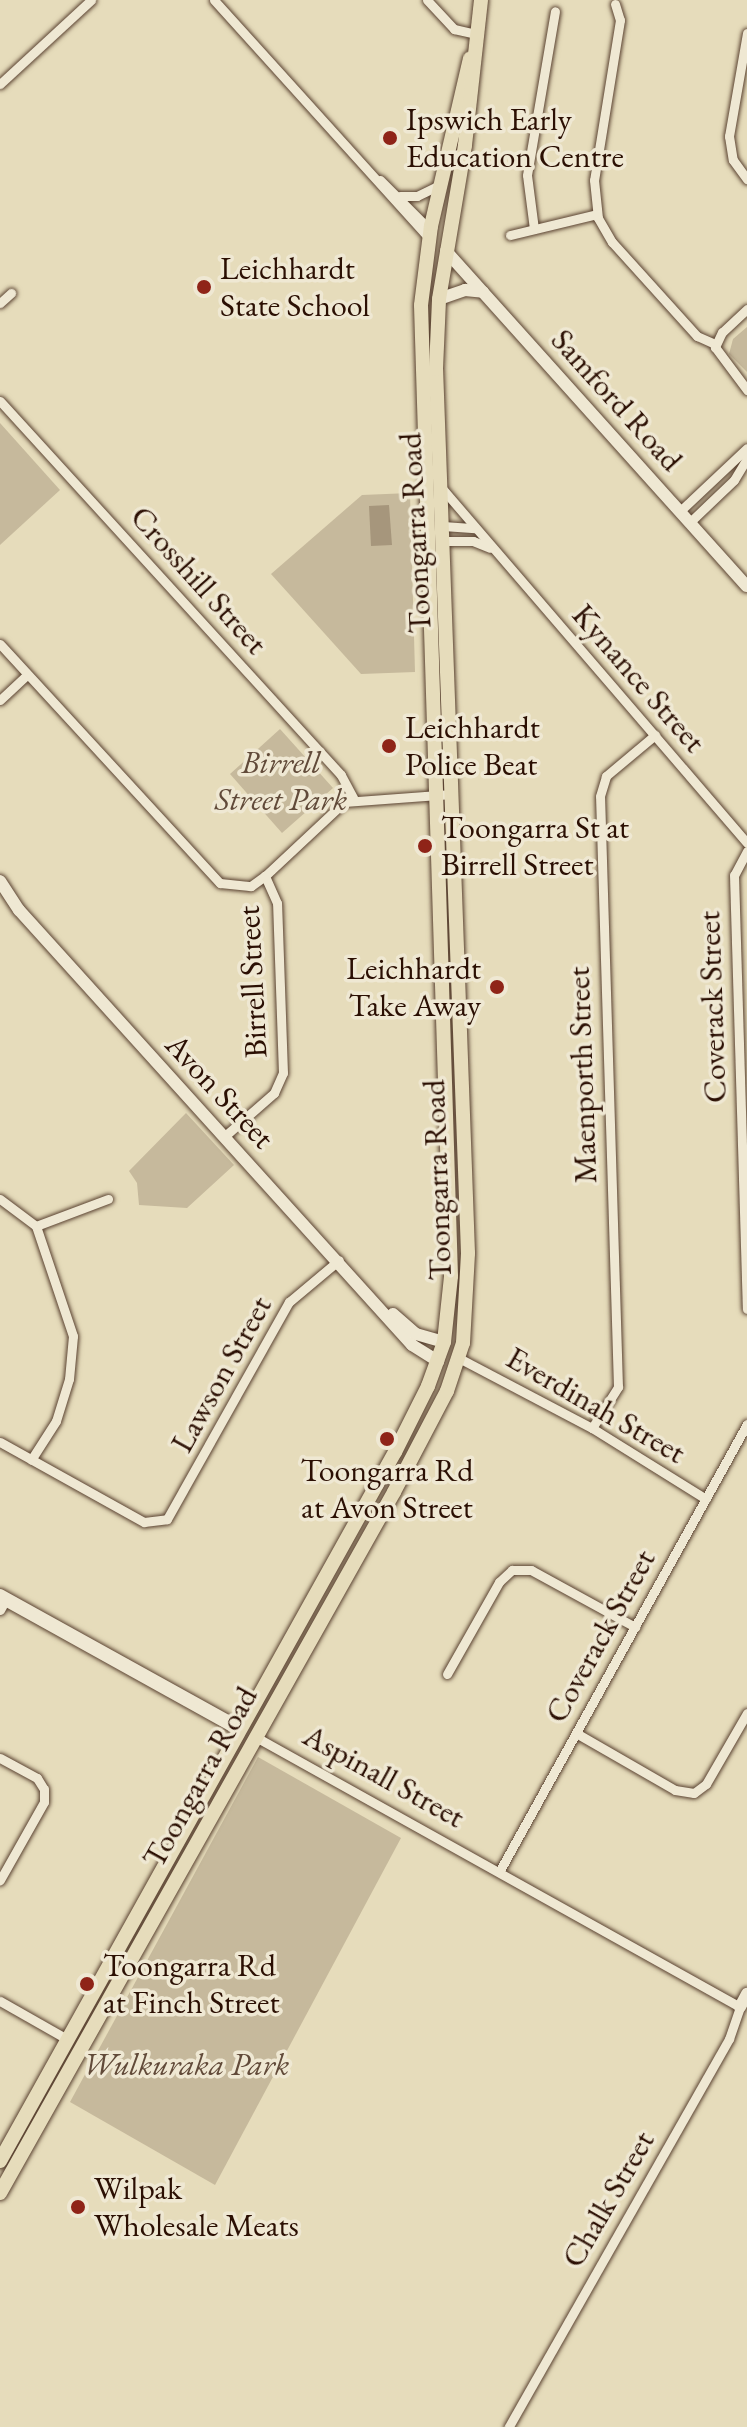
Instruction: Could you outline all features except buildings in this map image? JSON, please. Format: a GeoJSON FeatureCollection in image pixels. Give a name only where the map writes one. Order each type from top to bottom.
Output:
{"type":"FeatureCollection","features":[{"type":"Feature","properties":{"kind":"main road","name":"Toongarra Road"},"geometry":{"type":"LineString","coordinates":[[0,2193],[254,1736],[394,1492],[459,1358],[467,1319],[468,1253],[440,486],[439,299],[472,98],[473,51],[481,0]]}},
{"type":"Feature","properties":{"kind":"main road","name":"Toongarra Road"},"geometry":{"type":"LineString","coordinates":[[0,2161],[238,1728],[395,1452],[444,1342],[451,1276],[420,336],[430,234],[473,51]]}},
{"type":"Feature","properties":{"kind":"main road","name":"Samford Road"},"geometry":{"type":"LineString","coordinates":[[430,234],[446,251]]}},
{"type":"Feature","properties":{"kind":"main road"},"geometry":{"type":"LineString","coordinates":[[427,533],[444,534]]}},
{"type":"Feature","properties":{"kind":"main road"},"geometry":{"type":"LineString","coordinates":[[444,1342],[459,1358]]}},
{"type":"Feature","properties":{"kind":"main road"},"geometry":{"type":"LineString","coordinates":[[438,1361],[459,1358]]}},
{"type":"Feature","properties":{"kind":"main road","name":"Aspinall Street"},"geometry":{"type":"LineString","coordinates":[[2,1602],[254,1736]]}},
{"type":"Feature","properties":{"kind":"street"},"geometry":{"type":"LineString","coordinates":[[0,84],[91,0]]}},
{"type":"Feature","properties":{"kind":"street","name":"Samford Road"},"geometry":{"type":"LineString","coordinates":[[214,0],[430,234]]}},
{"type":"Feature","properties":{"kind":"street"},"geometry":{"type":"LineString","coordinates":[[427,0],[454,29],[475,34]]}},
{"type":"Feature","properties":{"kind":"street"},"geometry":{"type":"LineString","coordinates":[[615,4],[620,20],[594,185],[597,214],[615,245],[697,336],[715,344]]}},
{"type":"Feature","properties":{"kind":"street"},"geometry":{"type":"LineString","coordinates":[[534,229],[527,175],[555,11]]}},
{"type":"Feature","properties":{"kind":"street"},"geometry":{"type":"LineString","coordinates":[[747,33],[729,136],[733,160],[747,179]]}},
{"type":"Feature","properties":{"kind":"street","name":"Samford Road"},"geometry":{"type":"LineString","coordinates":[[377,178],[400,196],[430,234]]}},
{"type":"Feature","properties":{"kind":"street"},"geometry":{"type":"LineString","coordinates":[[400,196],[417,196],[440,185]]}},
{"type":"Feature","properties":{"kind":"street"},"geometry":{"type":"LineString","coordinates":[[510,235],[597,214]]}},
{"type":"Feature","properties":{"kind":"street","name":"Samford Road"},"geometry":{"type":"LineString","coordinates":[[446,251],[747,586]]}},
{"type":"Feature","properties":{"kind":"street"},"geometry":{"type":"LineString","coordinates":[[439,299],[465,290],[483,292]]}},
{"type":"Feature","properties":{"kind":"street"},"geometry":{"type":"LineString","coordinates":[[0,303],[11,293]]}},
{"type":"Feature","properties":{"kind":"street"},"geometry":{"type":"LineString","coordinates":[[715,344],[747,309]]}},
{"type":"Feature","properties":{"kind":"street"},"geometry":{"type":"LineString","coordinates":[[715,344],[718,358],[747,390]]}},
{"type":"Feature","properties":{"kind":"street","name":"Crosshill Street"},"geometry":{"type":"LineString","coordinates":[[0,401],[341,775],[353,798]]}},
{"type":"Feature","properties":{"kind":"street"},"geometry":{"type":"LineString","coordinates":[[679,512],[747,448]]}},
{"type":"Feature","properties":{"kind":"street"},"geometry":{"type":"LineString","coordinates":[[689,523],[734,480],[747,458]]}},
{"type":"Feature","properties":{"kind":"street","name":"Kynance Street"},"geometry":{"type":"LineString","coordinates":[[440,486],[479,529],[490,548],[747,843]]}},
{"type":"Feature","properties":{"kind":"street"},"geometry":{"type":"LineString","coordinates":[[444,534],[479,529]]}},
{"type":"Feature","properties":{"kind":"street"},"geometry":{"type":"LineString","coordinates":[[444,534],[490,548]]}},
{"type":"Feature","properties":{"kind":"street"},"geometry":{"type":"LineString","coordinates":[[0,644],[220,883],[251,886],[265,876]]}},
{"type":"Feature","properties":{"kind":"street"},"geometry":{"type":"LineString","coordinates":[[0,700],[27,675]]}},
{"type":"Feature","properties":{"kind":"street","name":"Maenporth Street"},"geometry":{"type":"LineString","coordinates":[[592,1428],[618,1387],[600,796],[606,776],[655,735]]}},
{"type":"Feature","properties":{"kind":"street"},"geometry":{"type":"LineString","coordinates":[[353,798],[452,794]]}},
{"type":"Feature","properties":{"kind":"street","name":"Birrell Street"},"geometry":{"type":"LineString","coordinates":[[226,1135],[274,1093],[283,1073],[277,903],[265,876],[353,798]]}},
{"type":"Feature","properties":{"kind":"street","name":"Coverack Street"},"geometry":{"type":"LineString","coordinates":[[747,851],[734,875],[747,1309]]}},
{"type":"Feature","properties":{"kind":"street","name":"Avon Street"},"geometry":{"type":"LineString","coordinates":[[0,881],[19,910],[384,1308],[412,1345],[438,1361]]}},
{"type":"Feature","properties":{"kind":"street","name":"Avon Street"},"geometry":{"type":"LineString","coordinates":[[0,896],[19,910]]}},
{"type":"Feature","properties":{"kind":"street"},"geometry":{"type":"LineString","coordinates":[[0,1199],[36,1226],[73,1336],[69,1379],[56,1421],[31,1460],[0,1442]]}},
{"type":"Feature","properties":{"kind":"street"},"geometry":{"type":"LineString","coordinates":[[36,1226],[108,1199]]}},
{"type":"Feature","properties":{"kind":"street","name":"Lawson Street"},"geometry":{"type":"LineString","coordinates":[[31,1460],[144,1522],[161,1522],[173,1513],[289,1302],[339,1260]]}},
{"type":"Feature","properties":{"kind":"street","name":"Avon Street"},"geometry":{"type":"LineString","coordinates":[[384,1308],[416,1334],[444,1342]]}},
{"type":"Feature","properties":{"kind":"street","name":"Everdinah Street"},"geometry":{"type":"LineString","coordinates":[[459,1358],[592,1428],[706,1499]]}},
{"type":"Feature","properties":{"kind":"street","name":"Coverack Street"},"geometry":{"type":"LineString","coordinates":[[499,1872],[747,1424]]}},
{"type":"Feature","properties":{"kind":"street"},"geometry":{"type":"LineString","coordinates":[[447,1674],[499,1582],[512,1570],[531,1570],[635,1627]]}},
{"type":"Feature","properties":{"kind":"street"},"geometry":{"type":"LineString","coordinates":[[576,1733],[675,1790],[694,1793],[706,1784],[747,1713]]}},
{"type":"Feature","properties":{"kind":"street","name":"Aspinall Street"},"geometry":{"type":"LineString","coordinates":[[254,1736],[740,2007]]}},
{"type":"Feature","properties":{"kind":"street"},"geometry":{"type":"LineString","coordinates":[[0,1758],[37,1778],[44,1789],[44,1802],[0,1880]]}},
{"type":"Feature","properties":{"kind":"street","name":"Chalk Street"},"geometry":{"type":"LineString","coordinates":[[509,2427],[729,2039],[747,1994]]}},
{"type":"Feature","properties":{"kind":"street"},"geometry":{"type":"LineString","coordinates":[[0,2001],[67,2039]]}},
{"type":"Feature","properties":{"kind":"green space"},"geometry":{"type":"Polygon","coordinates":[[[747,327],[747,372],[729,354],[733,339],[747,327]]]}},
{"type":"Feature","properties":{"kind":"green space"},"geometry":{"type":"Polygon","coordinates":[[[0,423],[60,490],[0,545],[0,423]]]}},
{"type":"Feature","properties":{"kind":"green space"},"geometry":{"type":"Polygon","coordinates":[[[410,493],[415,672],[361,674],[271,574],[362,495],[410,493]]]}},
{"type":"Feature","properties":{"kind":"green space","name":"Birrell Street Park"},"geometry":{"type":"Polygon","coordinates":[[[280,729],[333,788],[282,833],[230,774],[280,729]]]}},
{"type":"Feature","properties":{"kind":"green space"},"geometry":{"type":"Polygon","coordinates":[[[186,1113],[234,1165],[187,1208],[139,1205],[137,1183],[129,1171],[186,1113]]]}},
{"type":"Feature","properties":{"kind":"green space","name":"Wulkuraka Park"},"geometry":{"type":"Polygon","coordinates":[[[258,1757],[401,1838],[215,2185],[70,2102],[258,1757]]]}},
{"type":"Feature","properties":{"kind":"shaded area"},"geometry":{"type":"Polygon","coordinates":[[[389,505],[392,545],[371,546],[369,506],[389,505]]]}},
{"type":"Feature","properties":{"kind":"place","name":"Ipswich Early Education Centre"},"geometry":{"type":"Point","coordinates":[390,138]}},
{"type":"Feature","properties":{"kind":"place","name":"Leichhardt State School"},"geometry":{"type":"Point","coordinates":[204,287]}},
{"type":"Feature","properties":{"kind":"place","name":"Leichhardt Police Beat"},"geometry":{"type":"Point","coordinates":[389,746]}},
{"type":"Feature","properties":{"kind":"place","name":"Toongarra St at Birrell Street"},"geometry":{"type":"Point","coordinates":[425,846]}},
{"type":"Feature","properties":{"kind":"place","name":"Leichhardt Take Away"},"geometry":{"type":"Point","coordinates":[497,987]}},
{"type":"Feature","properties":{"kind":"place","name":"Toongarra Rd at Avon Street"},"geometry":{"type":"Point","coordinates":[387,1439]}},
{"type":"Feature","properties":{"kind":"place","name":"Toongarra Rd at Finch Street"},"geometry":{"type":"Point","coordinates":[87,1984]}},
{"type":"Feature","properties":{"kind":"place","name":"Wilpak Wholesale Meats"},"geometry":{"type":"Point","coordinates":[78,2207]}}]}
